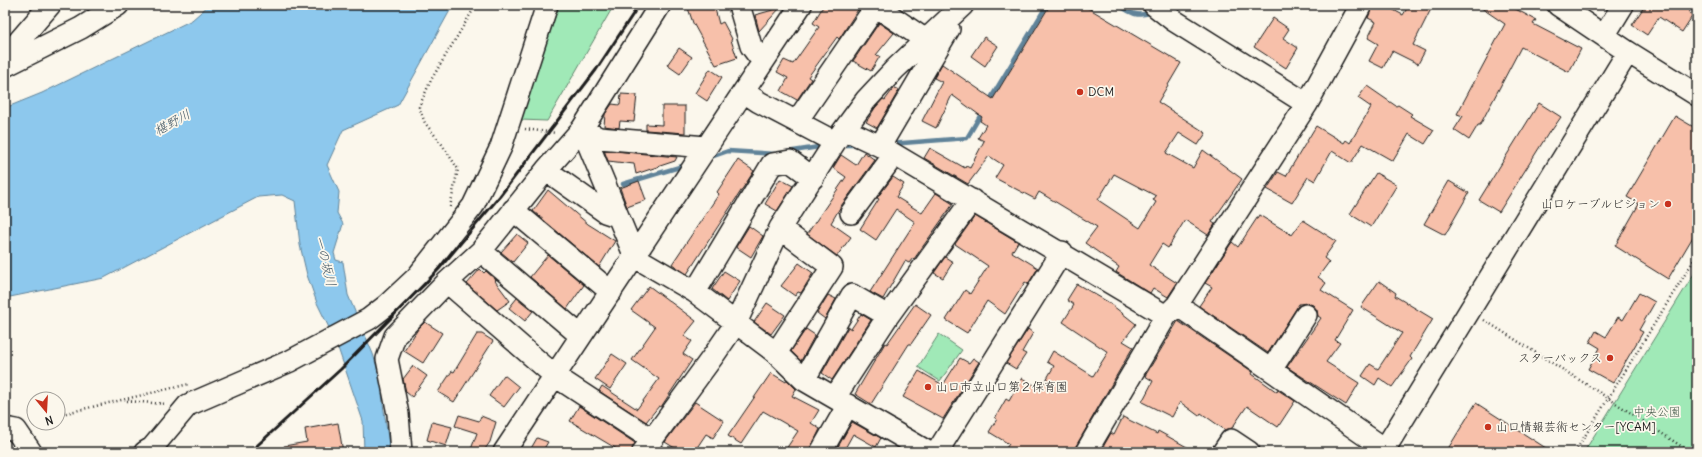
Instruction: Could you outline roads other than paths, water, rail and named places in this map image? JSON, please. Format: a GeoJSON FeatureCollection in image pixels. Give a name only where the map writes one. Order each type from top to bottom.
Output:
{"type":"FeatureCollection","features":[{"type":"Feature","properties":{"kind":"street"},"geometry":{"type":"LineString","coordinates":[[5,57],[50,5]]}},
{"type":"Feature","properties":{"kind":"street"},"geometry":{"type":"LineString","coordinates":[[5,66],[81,28],[118,5]]}},
{"type":"Feature","properties":{"kind":"street"},"geometry":{"type":"LineString","coordinates":[[145,452],[152,448],[188,405],[290,361],[328,341],[372,316],[417,277],[473,206],[501,147],[547,5]]}},
{"type":"Feature","properties":{"kind":"street"},"geometry":{"type":"LineString","coordinates":[[401,452],[398,414],[387,359],[395,336],[447,282],[481,251],[546,170],[582,129],[660,5]]}},
{"type":"Feature","properties":{"kind":"street"},"geometry":{"type":"LineString","coordinates":[[739,5],[751,46],[763,62]]}},
{"type":"Feature","properties":{"kind":"street"},"geometry":{"type":"LineString","coordinates":[[504,452],[801,5]]}},
{"type":"Feature","properties":{"kind":"street"},"geometry":{"type":"LineString","coordinates":[[447,282],[555,376],[647,445],[736,323],[780,228],[812,178],[866,100],[885,79],[927,41],[963,5]]}},
{"type":"Feature","properties":{"kind":"street"},"geometry":{"type":"LineString","coordinates":[[851,213],[887,150],[963,5]]}},
{"type":"Feature","properties":{"kind":"street"},"geometry":{"type":"LineString","coordinates":[[1154,5],[1173,20],[1307,104]]}},
{"type":"Feature","properties":{"kind":"street"},"geometry":{"type":"LineString","coordinates":[[1086,452],[1172,310],[1307,104],[1361,5]]}},
{"type":"Feature","properties":{"kind":"street"},"geometry":{"type":"LineString","coordinates":[[1558,5],[1628,52],[1697,95]]}},
{"type":"Feature","properties":{"kind":"street"},"geometry":{"type":"LineString","coordinates":[[1604,36],[1623,5]]}},
{"type":"Feature","properties":{"kind":"street"},"geometry":{"type":"LineString","coordinates":[[797,121],[876,6],[927,41]]}},
{"type":"Feature","properties":{"kind":"street"},"geometry":{"type":"LineString","coordinates":[[744,92],[759,102],[797,121],[887,150],[1062,252],[1172,310],[1271,370],[1384,450],[1628,52]]}},
{"type":"Feature","properties":{"kind":"street"},"geometry":{"type":"LineString","coordinates":[[582,129],[599,138],[706,147]]}},
{"type":"Feature","properties":{"kind":"street"},"geometry":{"type":"LineString","coordinates":[[582,129],[635,257],[695,292],[776,353],[804,380],[928,452]]}},
{"type":"Feature","properties":{"kind":"street"},"geometry":{"type":"LineString","coordinates":[[695,292],[772,164],[790,161],[812,178]]}},
{"type":"Feature","properties":{"kind":"street"},"geometry":{"type":"LineString","coordinates":[[546,170],[605,212],[617,216]]}},
{"type":"Feature","properties":{"kind":"street"},"geometry":{"type":"LineString","coordinates":[[821,452],[841,401],[888,316],[972,200]]}},
{"type":"Feature","properties":{"kind":"street"},"geometry":{"type":"LineString","coordinates":[[513,210],[611,292]]}},
{"type":"Feature","properties":{"kind":"street"},"geometry":{"type":"LineString","coordinates":[[776,353],[832,267],[780,228]]}},
{"type":"Feature","properties":{"kind":"street"},"geometry":{"type":"LineString","coordinates":[[481,251],[581,336]]}},
{"type":"Feature","properties":{"kind":"street"},"geometry":{"type":"LineString","coordinates":[[937,452],[1062,252]]}},
{"type":"Feature","properties":{"kind":"street"},"geometry":{"type":"LineString","coordinates":[[804,380],[852,294],[888,316]]}},
{"type":"Feature","properties":{"kind":"street"},"geometry":{"type":"LineString","coordinates":[[1271,370],[1306,315]]}},
{"type":"Feature","properties":{"kind":"street"},"geometry":{"type":"LineString","coordinates":[[372,316],[395,336]]}},
{"type":"Feature","properties":{"kind":"street"},"geometry":{"type":"LineString","coordinates":[[5,428],[16,430],[31,452]]}},
{"type":"Feature","properties":{"kind":"street"},"geometry":{"type":"LineString","coordinates":[[1223,452],[1230,440],[1249,452]]}},
{"type":"Feature","properties":{"kind":"water"},"geometry":{"type":"Polygon","coordinates":[[[209,5],[453,5],[398,105],[343,130],[327,165],[339,192],[337,213],[343,224],[334,253],[336,260],[343,262],[348,295],[373,354],[381,382],[390,452],[364,452],[363,421],[336,342],[317,303],[307,275],[300,245],[295,201],[282,195],[258,197],[104,278],[5,298],[5,108],[42,93],[192,20],[209,5]]]}},
{"type":"Feature","properties":{"kind":"waterway"},"geometry":{"type":"LineString","coordinates":[[988,103],[1047,5]]}},
{"type":"Feature","properties":{"kind":"waterway"},"geometry":{"type":"LineString","coordinates":[[1119,5],[1138,15],[1152,12]]}},
{"type":"Feature","properties":{"kind":"waterway"},"geometry":{"type":"LineString","coordinates":[[890,144],[967,138],[983,111]]}},
{"type":"Feature","properties":{"kind":"waterway"},"geometry":{"type":"LineString","coordinates":[[840,145],[859,145]]}},
{"type":"Feature","properties":{"kind":"waterway"},"geometry":{"type":"LineString","coordinates":[[787,152],[825,146]]}},
{"type":"Feature","properties":{"kind":"waterway"},"geometry":{"type":"LineString","coordinates":[[708,158],[728,151],[775,154]]}},
{"type":"Feature","properties":{"kind":"waterway"},"geometry":{"type":"LineString","coordinates":[[623,184],[686,165]]}},
{"type":"Feature","properties":{"kind":"railway"},"geometry":{"type":"LineString","coordinates":[[250,452],[341,369],[439,269],[500,196],[596,70],[639,5]]}},
{"type":"Feature","properties":{"kind":"place","name":"DCM"},"geometry":{"type":"Point","coordinates":[1080,92]}},
{"type":"Feature","properties":{"kind":"place","name":"山口ケーブルビジョン"},"geometry":{"type":"Point","coordinates":[1668,204]}},
{"type":"Feature","properties":{"kind":"place","name":"スターバックス"},"geometry":{"type":"Point","coordinates":[1610,358]}},
{"type":"Feature","properties":{"kind":"place","name":"山口市立山口第２保育園"},"geometry":{"type":"Point","coordinates":[928,387]}},
{"type":"Feature","properties":{"kind":"place","name":"山口情報芸術センター[YCAM]"},"geometry":{"type":"Point","coordinates":[1488,427]}},
{"type":"Feature","properties":{"kind":"water label","name":"椹野川"},"geometry":{"type":"Point","coordinates":[172,122]}},
{"type":"Feature","properties":{"kind":"water label","name":"一の坂川"},"geometry":{"type":"Point","coordinates":[326,261]}},
{"type":"Feature","properties":{"kind":"park label","name":"中央公園"},"geometry":{"type":"Point","coordinates":[1657,412]}}]}
